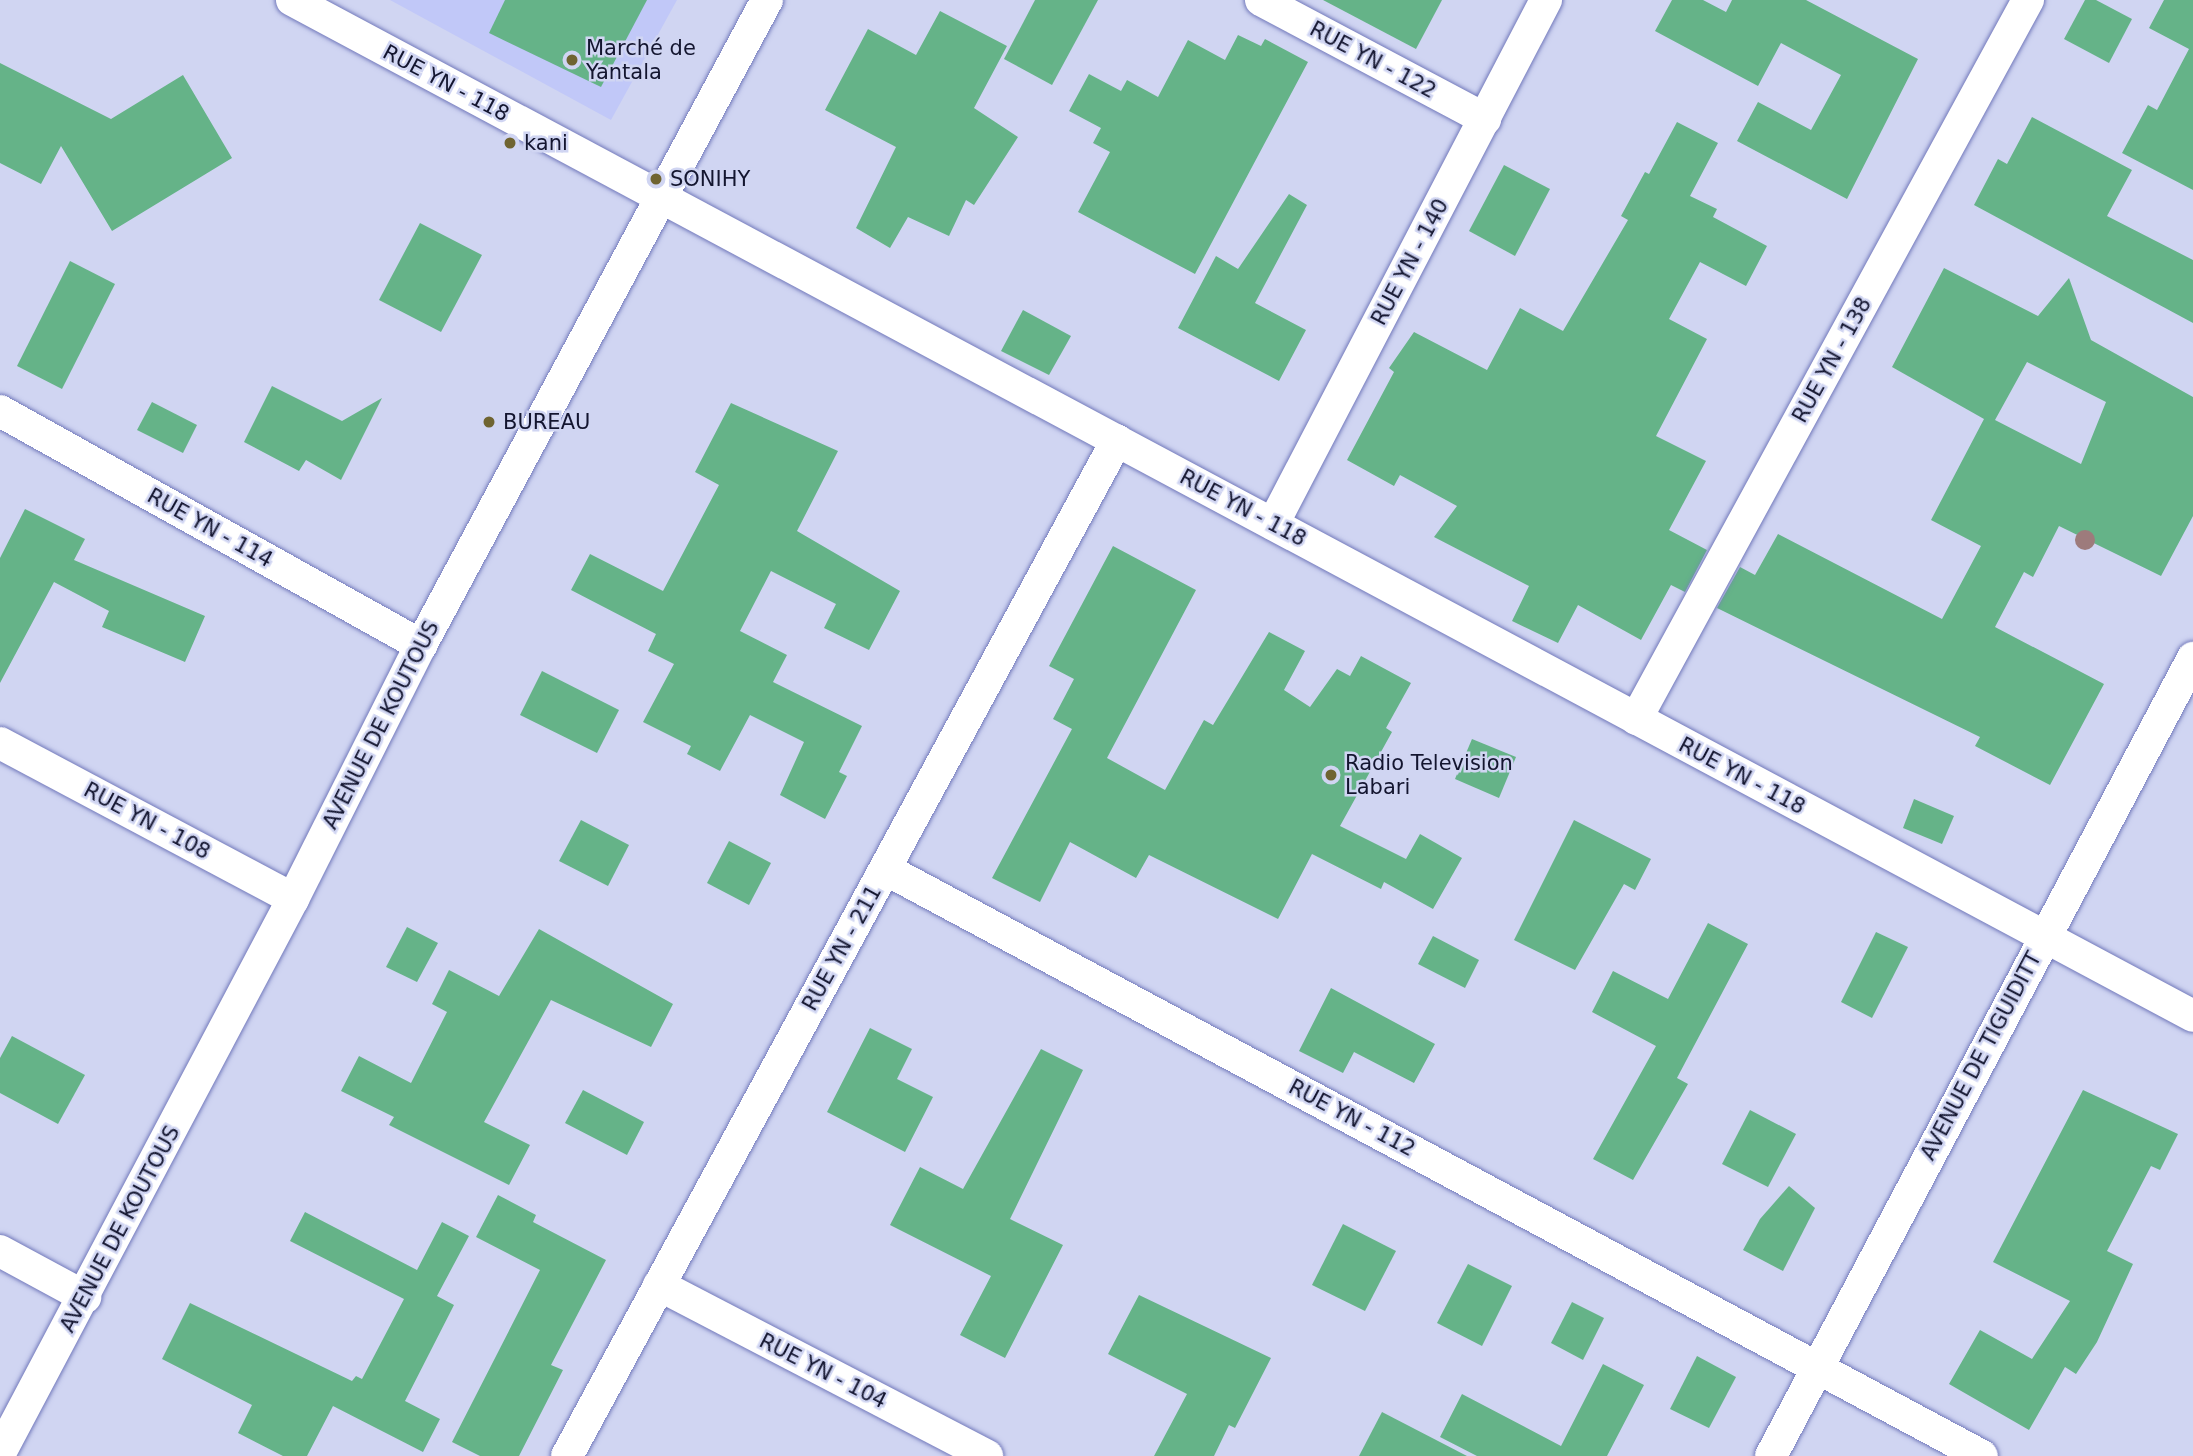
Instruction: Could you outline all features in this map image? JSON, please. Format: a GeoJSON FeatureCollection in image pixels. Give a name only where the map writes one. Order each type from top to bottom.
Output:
{"type":"FeatureCollection","features":[{"type":"Feature","properties":{"kind":"street","name":"RUE YN - 118"},"geometry":{"type":"LineString","coordinates":[[292,0],[2193,1016]]}},
{"type":"Feature","properties":{"kind":"street","name":"AVENUE DE KOUTOUS"},"geometry":{"type":"LineString","coordinates":[[0,1453],[85,1297],[293,899],[421,645],[767,0]]}},
{"type":"Feature","properties":{"kind":"street","name":"RUE YN - 122"},"geometry":{"type":"LineString","coordinates":[[1261,0],[1485,119]]}},
{"type":"Feature","properties":{"kind":"street","name":"RUE YN - 140"},"geometry":{"type":"LineString","coordinates":[[1273,524],[1546,0]]}},
{"type":"Feature","properties":{"kind":"street","name":"RUE YN - 138"},"geometry":{"type":"LineString","coordinates":[[1636,719],[2028,0]]}},
{"type":"Feature","properties":{"kind":"street","name":"RUE YN - 114"},"geometry":{"type":"LineString","coordinates":[[0,411],[421,645]]}},
{"type":"Feature","properties":{"kind":"street","name":"RUE YN - 211"},"geometry":{"type":"LineString","coordinates":[[568,1456],[1117,440]]}},
{"type":"Feature","properties":{"kind":"street","name":"AVENUE DE TIGUIDITT"},"geometry":{"type":"LineString","coordinates":[[1771,1456],[2044,935],[2193,658]]}},
{"type":"Feature","properties":{"kind":"street","name":"RUE YN - 108"},"geometry":{"type":"LineString","coordinates":[[0,743],[293,899]]}},
{"type":"Feature","properties":{"kind":"street","name":"RUE YN - 112"},"geometry":{"type":"LineString","coordinates":[[885,869],[1982,1456]]}},
{"type":"Feature","properties":{"kind":"street"},"geometry":{"type":"LineString","coordinates":[[0,1251],[85,1297]]}},
{"type":"Feature","properties":{"kind":"street","name":"RUE YN - 104"},"geometry":{"type":"LineString","coordinates":[[659,1285],[988,1456]]}},
{"type":"Feature","properties":{"kind":"shaded area","name":"Marché de Yantala"},"geometry":{"type":"Polygon","coordinates":[[[390,0],[677,0],[611,120],[390,0]]]}},
{"type":"Feature","properties":{"kind":"building"},"geometry":{"type":"Polygon","coordinates":[[[505,0],[647,0],[601,87],[489,33],[505,0]]]}},
{"type":"Feature","properties":{"kind":"building"},"geometry":{"type":"Polygon","coordinates":[[[1035,0],[1098,0],[1052,85],[1004,59],[1035,0]]]}},
{"type":"Feature","properties":{"kind":"building"},"geometry":{"type":"Polygon","coordinates":[[[1323,0],[1442,0],[1416,49],[1323,0]]]}},
{"type":"Feature","properties":{"kind":"building"},"geometry":{"type":"Polygon","coordinates":[[[1672,0],[1703,0],[1726,12],[1732,0],[1806,0],[1918,59],[1847,199],[1737,141],[1758,102],[1811,130],[1841,75],[1781,43],[1758,86],[1655,31],[1672,0]]]}},
{"type":"Feature","properties":{"kind":"building"},"geometry":{"type":"Polygon","coordinates":[[[2085,0],[2096,0],[2132,19],[2109,63],[2064,39],[2085,0]]]}},
{"type":"Feature","properties":{"kind":"building"},"geometry":{"type":"Polygon","coordinates":[[[2164,0],[2193,0],[2193,190],[2122,153],[2148,105],[2157,110],[2189,49],[2149,28],[2164,0]]]}},
{"type":"Feature","properties":{"kind":"building"},"geometry":{"type":"Polygon","coordinates":[[[940,11],[1007,46],[974,108],[1018,137],[974,205],[966,200],[949,236],[908,217],[890,248],[856,228],[896,147],[825,110],[868,29],[916,55],[940,11]]]}},
{"type":"Feature","properties":{"kind":"building"},"geometry":{"type":"Polygon","coordinates":[[[1238,35],[1261,46],[1265,39],[1308,62],[1195,274],[1078,212],[1110,152],[1093,143],[1101,128],[1069,111],[1089,74],[1121,91],[1127,80],[1158,97],[1188,40],[1225,60],[1238,35]]]}},
{"type":"Feature","properties":{"kind":"building"},"geometry":{"type":"Polygon","coordinates":[[[0,63],[111,119],[183,75],[232,158],[112,231],[61,146],[41,184],[0,163],[0,63]]]}},
{"type":"Feature","properties":{"kind":"building"},"geometry":{"type":"Polygon","coordinates":[[[2032,117],[2132,170],[2107,216],[2193,260],[2193,323],[1974,205],[1998,159],[2007,164],[2032,117]]]}},
{"type":"Feature","properties":{"kind":"building"},"geometry":{"type":"Polygon","coordinates":[[[1677,122],[1718,143],[1690,196],[1717,209],[1713,217],[1767,246],[1746,286],[1700,262],[1669,319],[1707,339],[1656,436],[1706,461],[1669,530],[1707,550],[1685,592],[1671,585],[1641,640],[1578,605],[1558,643],[1512,621],[1529,586],[1434,537],[1457,506],[1400,475],[1394,486],[1347,460],[1394,372],[1389,368],[1414,332],[1487,370],[1520,308],[1563,331],[1628,220],[1621,216],[1645,172],[1649,174],[1677,122]]]}},
{"type":"Feature","properties":{"kind":"building"},"geometry":{"type":"Polygon","coordinates":[[[1504,165],[1550,189],[1515,256],[1469,231],[1504,165]]]}},
{"type":"Feature","properties":{"kind":"building"},"geometry":{"type":"Polygon","coordinates":[[[1289,194],[1307,205],[1255,303],[1306,330],[1279,381],[1178,328],[1216,256],[1238,269],[1289,194]]]}},
{"type":"Feature","properties":{"kind":"building"},"geometry":{"type":"Polygon","coordinates":[[[420,223],[482,255],[441,332],[379,300],[420,223]]]}},
{"type":"Feature","properties":{"kind":"building"},"geometry":{"type":"Polygon","coordinates":[[[70,261],[115,284],[62,389],[17,366],[70,261]]]}},
{"type":"Feature","properties":{"kind":"building"},"geometry":{"type":"Polygon","coordinates":[[[1944,268],[2038,316],[2069,278],[2091,340],[2193,397],[2193,516],[2161,576],[2059,526],[2033,577],[2024,572],[1995,627],[2104,684],[2050,785],[1975,746],[1980,737],[1717,608],[1740,567],[1755,575],[1778,534],[1942,619],[1981,546],[1931,520],[1984,419],[1892,367],[1944,268]],[[2027,362],[1995,420],[2081,464],[2106,402],[2027,362]]]}},
{"type":"Feature","properties":{"kind":"building"},"geometry":{"type":"Polygon","coordinates":[[[1023,310],[1071,336],[1049,375],[1001,351],[1023,310]]]}},
{"type":"Feature","properties":{"kind":"building"},"geometry":{"type":"Polygon","coordinates":[[[272,386],[342,421],[382,398],[341,480],[306,460],[299,471],[244,442],[272,386]]]}},
{"type":"Feature","properties":{"kind":"building"},"geometry":{"type":"Polygon","coordinates":[[[152,402],[197,425],[183,453],[137,430],[152,402]]]}},
{"type":"Feature","properties":{"kind":"building"},"geometry":{"type":"Polygon","coordinates":[[[731,403],[838,451],[797,531],[900,591],[869,650],[824,628],[836,604],[771,571],[740,631],[787,655],[773,682],[862,726],[839,772],[847,776],[825,819],[780,795],[804,742],[750,715],[720,771],[687,754],[691,746],[643,722],[674,664],[648,651],[656,634],[571,590],[590,554],[663,591],[719,485],[695,472],[731,403]]]}},
{"type":"Feature","properties":{"kind":"building"},"geometry":{"type":"Polygon","coordinates":[[[25,509],[85,539],[74,560],[205,616],[185,662],[102,627],[109,611],[54,582],[0,683],[0,558],[25,509]]]}},
{"type":"Feature","properties":{"kind":"building"},"geometry":{"type":"Polygon","coordinates":[[[1113,546],[1196,590],[1107,758],[1165,790],[1204,720],[1213,725],[1269,632],[1305,651],[1284,690],[1310,707],[1337,669],[1350,676],[1361,656],[1411,683],[1386,728],[1392,732],[1340,826],[1406,859],[1420,834],[1462,858],[1433,909],[1384,882],[1381,889],[1312,854],[1278,919],[1149,855],[1136,878],[1070,842],[1040,902],[992,878],[1072,729],[1053,719],[1074,679],[1049,666],[1113,546]]]}},
{"type":"Feature","properties":{"kind":"building"},"geometry":{"type":"Polygon","coordinates":[[[542,671],[619,710],[597,753],[520,715],[542,671]]]}},
{"type":"Feature","properties":{"kind":"building"},"geometry":{"type":"Polygon","coordinates":[[[1472,739],[1516,757],[1499,798],[1455,779],[1472,739]]]}},
{"type":"Feature","properties":{"kind":"building"},"geometry":{"type":"Polygon","coordinates":[[[1914,799],[1954,816],[1942,844],[1903,828],[1914,799]]]}},
{"type":"Feature","properties":{"kind":"building"},"geometry":{"type":"Polygon","coordinates":[[[581,820],[629,845],[608,886],[559,861],[581,820]]]}},
{"type":"Feature","properties":{"kind":"building"},"geometry":{"type":"Polygon","coordinates":[[[1574,820],[1651,859],[1635,890],[1624,884],[1575,970],[1514,940],[1574,820]]]}},
{"type":"Feature","properties":{"kind":"building"},"geometry":{"type":"Polygon","coordinates":[[[729,841],[771,863],[749,905],[707,883],[729,841]]]}},
{"type":"Feature","properties":{"kind":"building"},"geometry":{"type":"Polygon","coordinates":[[[1708,923],[1748,944],[1677,1078],[1688,1084],[1633,1180],[1593,1159],[1656,1046],[1592,1012],[1613,971],[1668,999],[1708,923]]]}},
{"type":"Feature","properties":{"kind":"building"},"geometry":{"type":"Polygon","coordinates":[[[407,927],[438,943],[417,982],[386,967],[407,927]]]}},
{"type":"Feature","properties":{"kind":"building"},"geometry":{"type":"Polygon","coordinates":[[[539,929],[673,1004],[651,1047],[551,1000],[484,1122],[530,1145],[509,1185],[389,1125],[394,1117],[341,1091],[359,1056],[411,1083],[447,1012],[432,1004],[449,970],[499,996],[539,929]]]}},
{"type":"Feature","properties":{"kind":"building"},"geometry":{"type":"Polygon","coordinates":[[[1876,932],[1908,947],[1872,1018],[1841,1002],[1876,932]]]}},
{"type":"Feature","properties":{"kind":"building"},"geometry":{"type":"Polygon","coordinates":[[[1433,936],[1479,960],[1465,988],[1418,964],[1433,936]]]}},
{"type":"Feature","properties":{"kind":"building"},"geometry":{"type":"Polygon","coordinates":[[[1331,988],[1435,1044],[1414,1083],[1354,1052],[1343,1073],[1299,1051],[1331,988]]]}},
{"type":"Feature","properties":{"kind":"building"},"geometry":{"type":"Polygon","coordinates":[[[870,1028],[912,1049],[897,1079],[933,1097],[905,1152],[827,1112],[870,1028]]]}},
{"type":"Feature","properties":{"kind":"building"},"geometry":{"type":"Polygon","coordinates":[[[12,1036],[85,1075],[58,1124],[0,1093],[0,1058],[12,1036]]]}},
{"type":"Feature","properties":{"kind":"building"},"geometry":{"type":"Polygon","coordinates":[[[1041,1049],[1083,1070],[1010,1219],[1063,1245],[1005,1358],[960,1335],[991,1276],[890,1225],[920,1167],[963,1189],[1041,1049]]]}},
{"type":"Feature","properties":{"kind":"building"},"geometry":{"type":"Polygon","coordinates":[[[583,1090],[644,1122],[627,1155],[565,1123],[583,1090]]]}},
{"type":"Feature","properties":{"kind":"building"},"geometry":{"type":"Polygon","coordinates":[[[2083,1090],[2178,1134],[2160,1170],[2151,1166],[2107,1251],[2133,1264],[2097,1342],[2076,1374],[2065,1367],[2029,1430],[1949,1384],[1980,1330],[2032,1359],[2070,1301],[1993,1262],[2083,1090]]]}},
{"type":"Feature","properties":{"kind":"building"},"geometry":{"type":"Polygon","coordinates":[[[1750,1110],[1796,1134],[1768,1187],[1722,1164],[1750,1110]]]}},
{"type":"Feature","properties":{"kind":"building"},"geometry":{"type":"Polygon","coordinates":[[[1789,1186],[1815,1208],[1783,1271],[1743,1250],[1760,1219],[1789,1186]]]}},
{"type":"Feature","properties":{"kind":"building"},"geometry":{"type":"Polygon","coordinates":[[[498,1195],[536,1215],[533,1222],[606,1260],[551,1365],[563,1370],[519,1456],[480,1456],[452,1442],[540,1270],[476,1237],[498,1195]]]}},
{"type":"Feature","properties":{"kind":"building"},"geometry":{"type":"Polygon","coordinates":[[[305,1212],[417,1270],[442,1222],[469,1236],[437,1296],[454,1305],[405,1401],[440,1419],[423,1452],[333,1406],[307,1456],[283,1456],[238,1433],[252,1405],[162,1359],[190,1303],[352,1381],[356,1376],[362,1379],[404,1299],[290,1241],[305,1212]]]}},
{"type":"Feature","properties":{"kind":"building"},"geometry":{"type":"Polygon","coordinates":[[[1343,1224],[1396,1251],[1365,1311],[1312,1285],[1343,1224]]]}},
{"type":"Feature","properties":{"kind":"building"},"geometry":{"type":"Polygon","coordinates":[[[1468,1264],[1512,1286],[1482,1346],[1437,1323],[1468,1264]]]}},
{"type":"Feature","properties":{"kind":"building"},"geometry":{"type":"Polygon","coordinates":[[[1139,1295],[1271,1358],[1235,1428],[1229,1425],[1214,1456],[1154,1456],[1187,1394],[1108,1354],[1139,1295]]]}},
{"type":"Feature","properties":{"kind":"building"},"geometry":{"type":"Polygon","coordinates":[[[1572,1302],[1604,1318],[1583,1360],[1551,1343],[1572,1302]]]}},
{"type":"Feature","properties":{"kind":"building"},"geometry":{"type":"Polygon","coordinates":[[[1697,1356],[1736,1377],[1709,1428],[1670,1409],[1697,1356]]]}},
{"type":"Feature","properties":{"kind":"building"},"geometry":{"type":"Polygon","coordinates":[[[1603,1364],[1644,1385],[1607,1456],[1477,1456],[1440,1437],[1462,1394],[1561,1446],[1603,1364]]]}},
{"type":"Feature","properties":{"kind":"building"},"geometry":{"type":"Polygon","coordinates":[[[1382,1412],[1467,1456],[1359,1456],[1382,1412]]]}},
{"type":"Feature","properties":{"kind":"place","name":"Marché de Yantala"},"geometry":{"type":"Point","coordinates":[572,60]}},
{"type":"Feature","properties":{"kind":"place","name":"kani"},"geometry":{"type":"Point","coordinates":[510,143]}},
{"type":"Feature","properties":{"kind":"place","name":"SONIHY"},"geometry":{"type":"Point","coordinates":[656,179]}},
{"type":"Feature","properties":{"kind":"place","name":"BUREAU"},"geometry":{"type":"Point","coordinates":[489,422]}},
{"type":"Feature","properties":{"kind":"place","name":"Radio Television Labari"},"geometry":{"type":"Point","coordinates":[1331,775]}}]}
